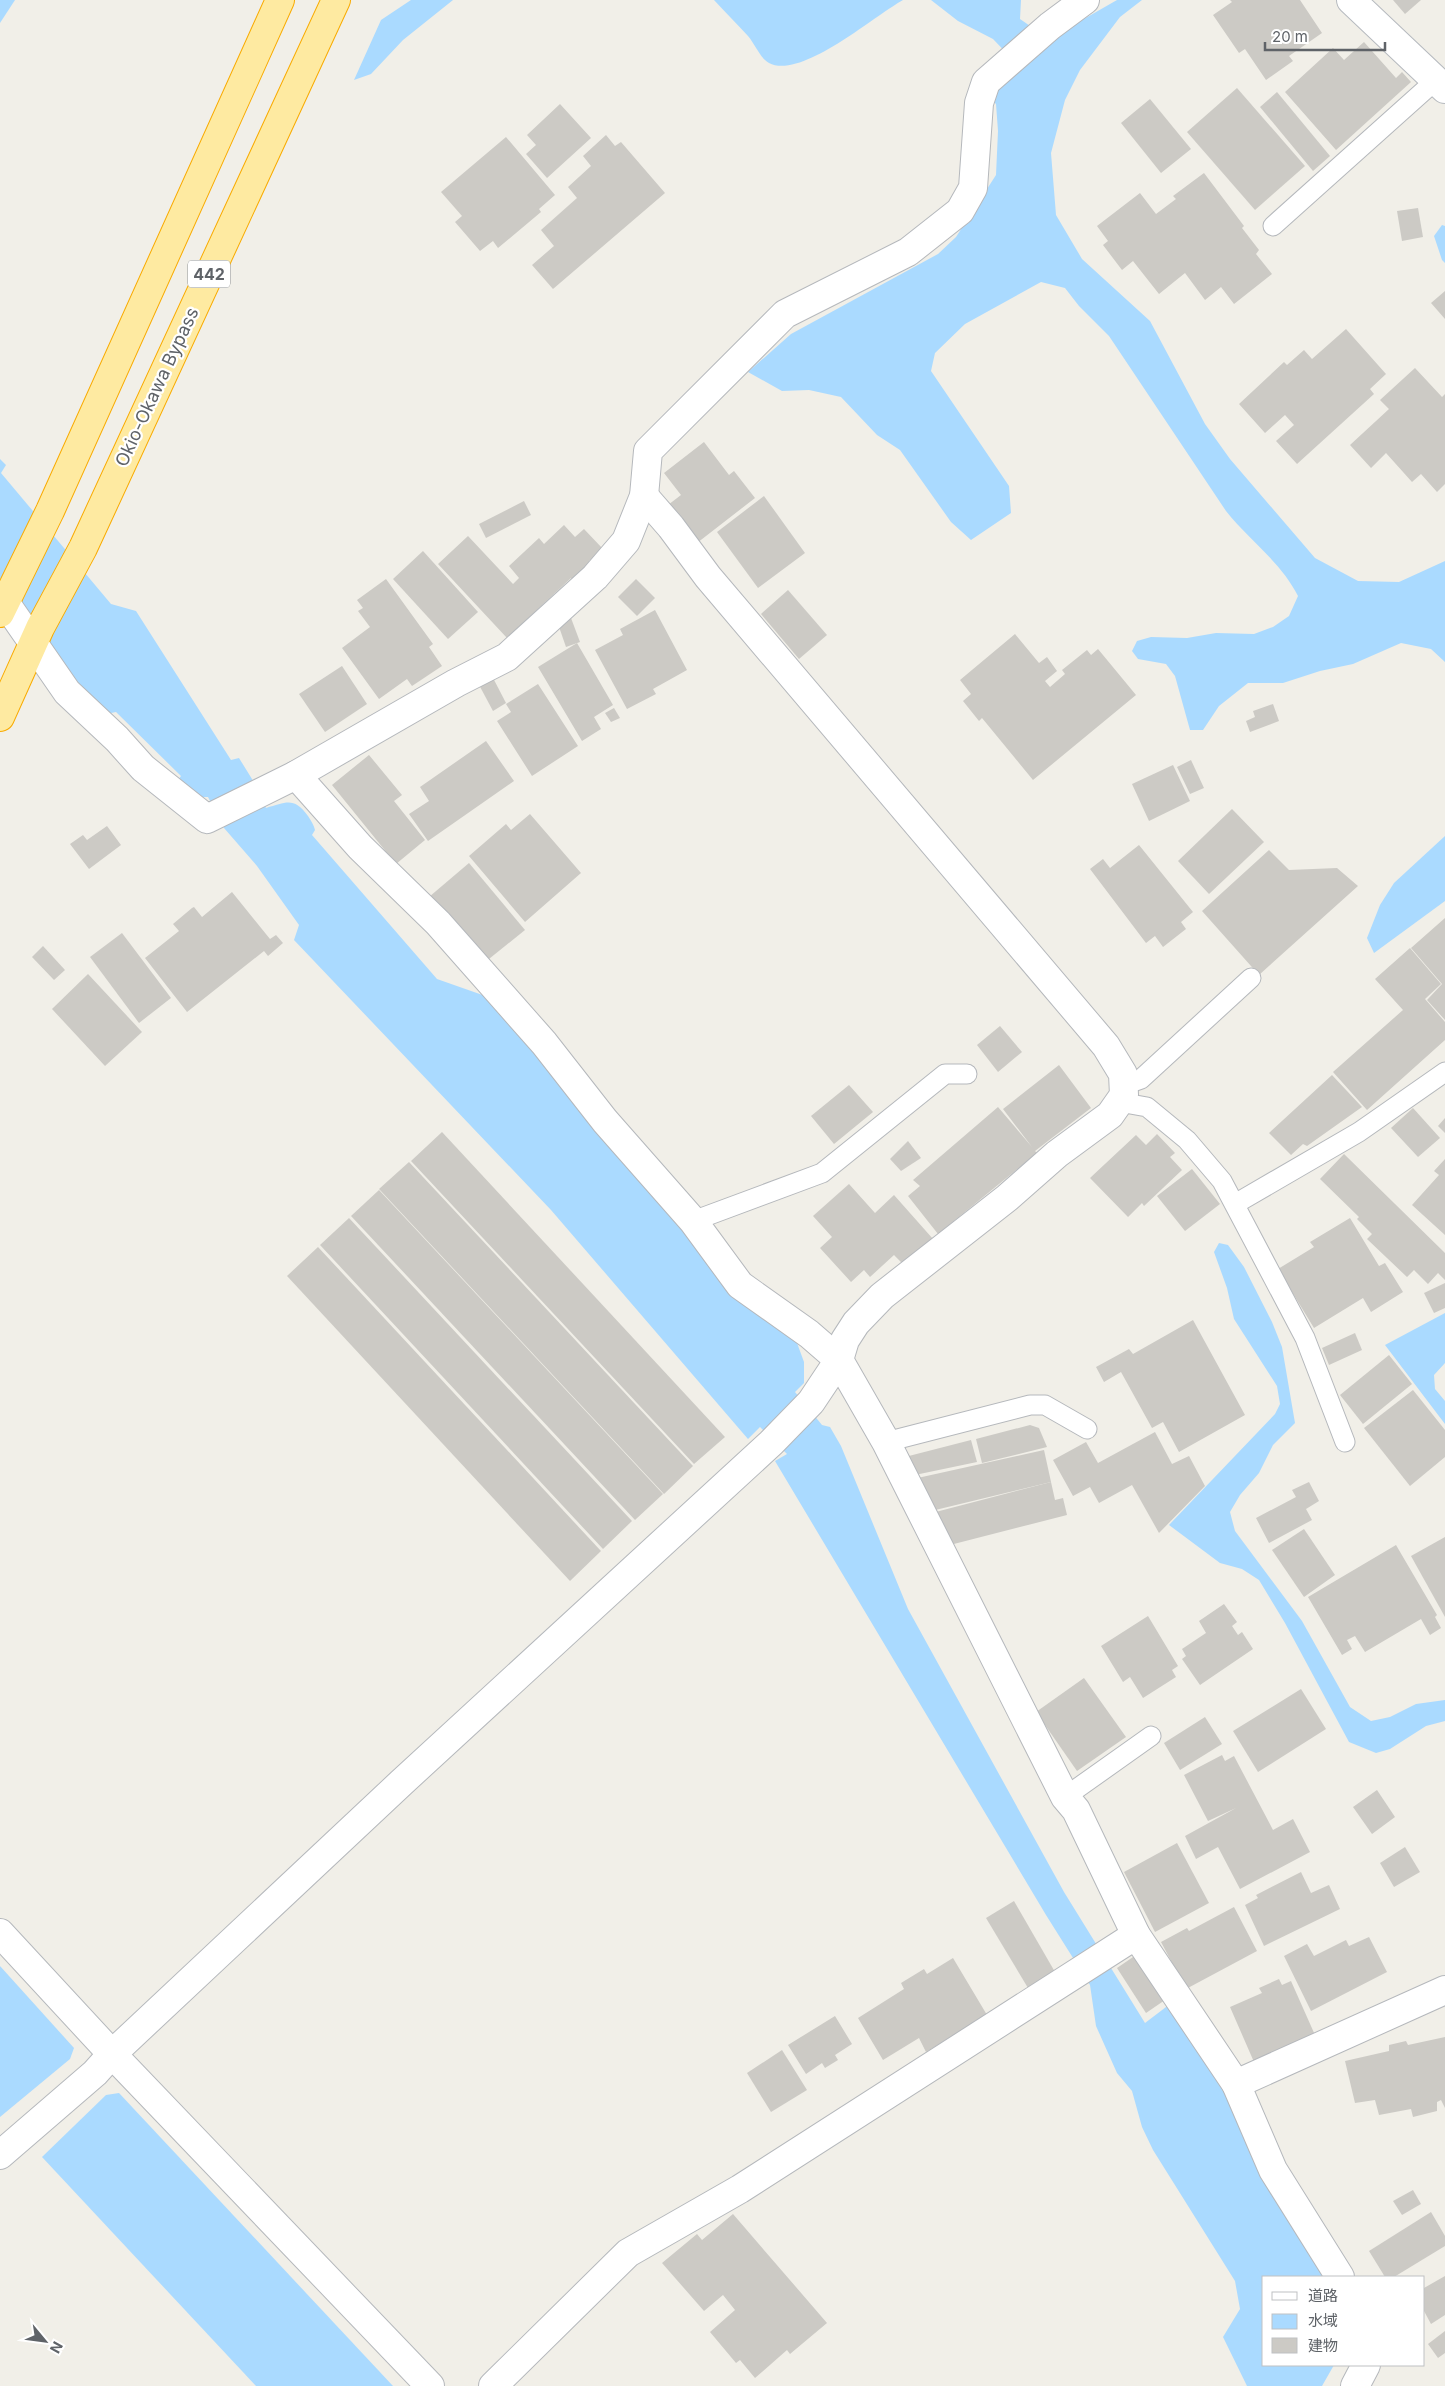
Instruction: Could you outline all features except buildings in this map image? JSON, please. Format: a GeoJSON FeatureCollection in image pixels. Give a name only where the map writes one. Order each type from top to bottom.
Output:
{"type":"FeatureCollection","features":[{"type":"Feature","properties":{"kind":"highway","name":"442"},"geometry":{"type":"LineString","coordinates":[[3,601],[50,511],[280,0]]}},
{"type":"Feature","properties":{"kind":"highway","name":"Okio-Okawa Bypass"},"geometry":{"type":"LineString","coordinates":[[0,717],[37,636],[83,548],[336,0]]}},
{"type":"Feature","properties":{"kind":"street"},"geometry":{"type":"LineString","coordinates":[[3,601],[37,636],[67,692],[117,739],[142,768],[207,819],[286,780],[456,683],[507,657],[595,577],[626,541],[644,496],[648,451],[785,314],[908,252],[960,211],[973,188],[979,103],[986,82],[1050,26],[1085,0]]}},
{"type":"Feature","properties":{"kind":"street"},"geometry":{"type":"LineString","coordinates":[[1352,0],[1441,84]]}},
{"type":"Feature","properties":{"kind":"street"},"geometry":{"type":"LineString","coordinates":[[0,2156],[95,2073],[112,2054],[401,1783],[770,1443],[811,1402],[839,1360],[845,1340],[856,1323],[882,1296],[1007,1198],[1057,1154],[1110,1114],[1121,1093],[1123,1074],[1106,1046],[708,577],[671,526],[644,496]]}},
{"type":"Feature","properties":{"kind":"street"},"geometry":{"type":"LineString","coordinates":[[286,780],[360,847],[438,923],[544,1044],[605,1121],[693,1221],[740,1285],[809,1334],[839,1360],[886,1442],[1065,1797],[1076,1810],[1136,1936],[1236,2084],[1273,2170],[1339,2276]]}},
{"type":"Feature","properties":{"kind":"street"},"geometry":{"type":"LineString","coordinates":[[0,1933],[112,2054],[430,2386]]}},
{"type":"Feature","properties":{"kind":"street"},"geometry":{"type":"LineString","coordinates":[[493,2386],[628,2253],[740,2189],[1136,1936]]}},
{"type":"Feature","properties":{"kind":"street"},"geometry":{"type":"LineString","coordinates":[[1236,2084],[1442,1996]]}},
{"type":"Feature","properties":{"kind":"street"},"geometry":{"type":"LineString","coordinates":[[1356,2386],[1366,2366]]}},
{"type":"Feature","properties":{"kind":"lane"},"geometry":{"type":"LineString","coordinates":[[1273,226],[1441,84]]}},
{"type":"Feature","properties":{"kind":"lane"},"geometry":{"type":"LineString","coordinates":[[1251,978],[1141,1079],[1121,1093],[1147,1107],[1187,1140],[1222,1181],[1305,1338],[1345,1442]]}},
{"type":"Feature","properties":{"kind":"lane"},"geometry":{"type":"LineString","coordinates":[[1234,1204],[1359,1132],[1445,1072]]}},
{"type":"Feature","properties":{"kind":"lane"},"geometry":{"type":"LineString","coordinates":[[693,1221],[822,1173],[945,1074],[967,1074]]}},
{"type":"Feature","properties":{"kind":"lane"},"geometry":{"type":"LineString","coordinates":[[886,1442],[1030,1406],[1046,1404],[1088,1429]]}},
{"type":"Feature","properties":{"kind":"lane"},"geometry":{"type":"LineString","coordinates":[[1065,1797],[1151,1736]]}},
{"type":"Feature","properties":{"kind":"water"},"geometry":{"type":"Polygon","coordinates":[[[0,0],[15,0],[0,23],[0,0]]]}},
{"type":"Feature","properties":{"kind":"water"},"geometry":{"type":"Polygon","coordinates":[[[411,0],[453,0],[403,40],[371,74],[354,80],[381,20],[411,0]]]}},
{"type":"Feature","properties":{"kind":"water"},"geometry":{"type":"Polygon","coordinates":[[[714,0],[903,0],[818,55],[799,63],[783,66],[766,61],[748,36],[714,0]]]}},
{"type":"Feature","properties":{"kind":"water"},"geometry":{"type":"Polygon","coordinates":[[[931,0],[1021,0],[1020,19],[1049,39],[1117,0],[1142,0],[1120,17],[1080,70],[1065,100],[1051,153],[1056,215],[1082,259],[1150,321],[1205,424],[1230,459],[1315,558],[1358,581],[1399,582],[1445,561],[1445,662],[1431,649],[1401,643],[1353,664],[1320,671],[1283,683],[1248,683],[1219,706],[1203,730],[1190,730],[1175,676],[1166,664],[1138,659],[1132,651],[1137,641],[1151,637],[1187,638],[1216,633],[1254,634],[1273,627],[1289,616],[1298,596],[1283,572],[1226,511],[1109,336],[1079,306],[1065,288],[1041,282],[965,324],[935,353],[931,371],[1009,486],[1011,513],[971,540],[951,522],[900,450],[877,435],[841,397],[809,390],[782,391],[748,372],[791,334],[938,254],[956,237],[996,175],[998,131],[996,104],[993,101],[998,83],[1018,65],[993,39],[958,21],[931,0]]]}},
{"type":"Feature","properties":{"kind":"water"},"geometry":{"type":"Polygon","coordinates":[[[1442,225],[1445,226],[1445,263],[1442,260],[1434,236],[1442,225]]]}},
{"type":"Feature","properties":{"kind":"water"},"geometry":{"type":"Polygon","coordinates":[[[0,459],[6,465],[1,473],[111,604],[136,611],[231,760],[239,758],[266,808],[290,803],[303,810],[314,826],[315,830],[312,835],[437,979],[491,998],[793,1332],[804,1362],[804,1383],[795,1392],[822,1425],[830,1427],[841,1446],[908,1609],[1064,1892],[1145,2023],[1170,2004],[1223,2086],[1328,2276],[1262,2276],[1262,2366],[1333,2366],[1322,2386],[1247,2386],[1223,2337],[1240,2309],[1235,2281],[1153,2150],[1142,2127],[1132,2091],[1117,2073],[1096,2026],[1090,1985],[1046,1915],[775,1461],[787,1454],[760,1427],[748,1439],[551,1210],[294,940],[299,925],[257,866],[224,828],[208,797],[195,797],[176,783],[181,776],[116,712],[106,714],[77,681],[0,578],[0,459]]]}},
{"type":"Feature","properties":{"kind":"water"},"geometry":{"type":"Polygon","coordinates":[[[1445,836],[1445,901],[1374,953],[1367,938],[1380,905],[1394,883],[1445,836]]]}},
{"type":"Feature","properties":{"kind":"water"},"geometry":{"type":"Polygon","coordinates":[[[1219,1243],[1228,1245],[1244,1267],[1272,1322],[1282,1347],[1295,1423],[1273,1445],[1259,1473],[1240,1495],[1230,1512],[1235,1531],[1302,1621],[1350,1707],[1371,1721],[1390,1717],[1416,1704],[1445,1700],[1445,1721],[1426,1726],[1390,1749],[1376,1753],[1349,1742],[1285,1623],[1259,1580],[1242,1569],[1220,1563],[1169,1525],[1275,1414],[1280,1404],[1277,1386],[1234,1319],[1227,1288],[1214,1252],[1219,1243]]]}},
{"type":"Feature","properties":{"kind":"water"},"geometry":{"type":"Polygon","coordinates":[[[1445,1313],[1445,1363],[1434,1375],[1435,1389],[1445,1401],[1445,1424],[1385,1345],[1445,1313]]]}},
{"type":"Feature","properties":{"kind":"water"},"geometry":{"type":"Polygon","coordinates":[[[0,1966],[74,2048],[70,2059],[0,2117],[0,1966]]]}},
{"type":"Feature","properties":{"kind":"water"},"geometry":{"type":"Polygon","coordinates":[[[119,2093],[393,2386],[256,2386],[42,2157],[106,2095],[119,2093]]]}}]}
